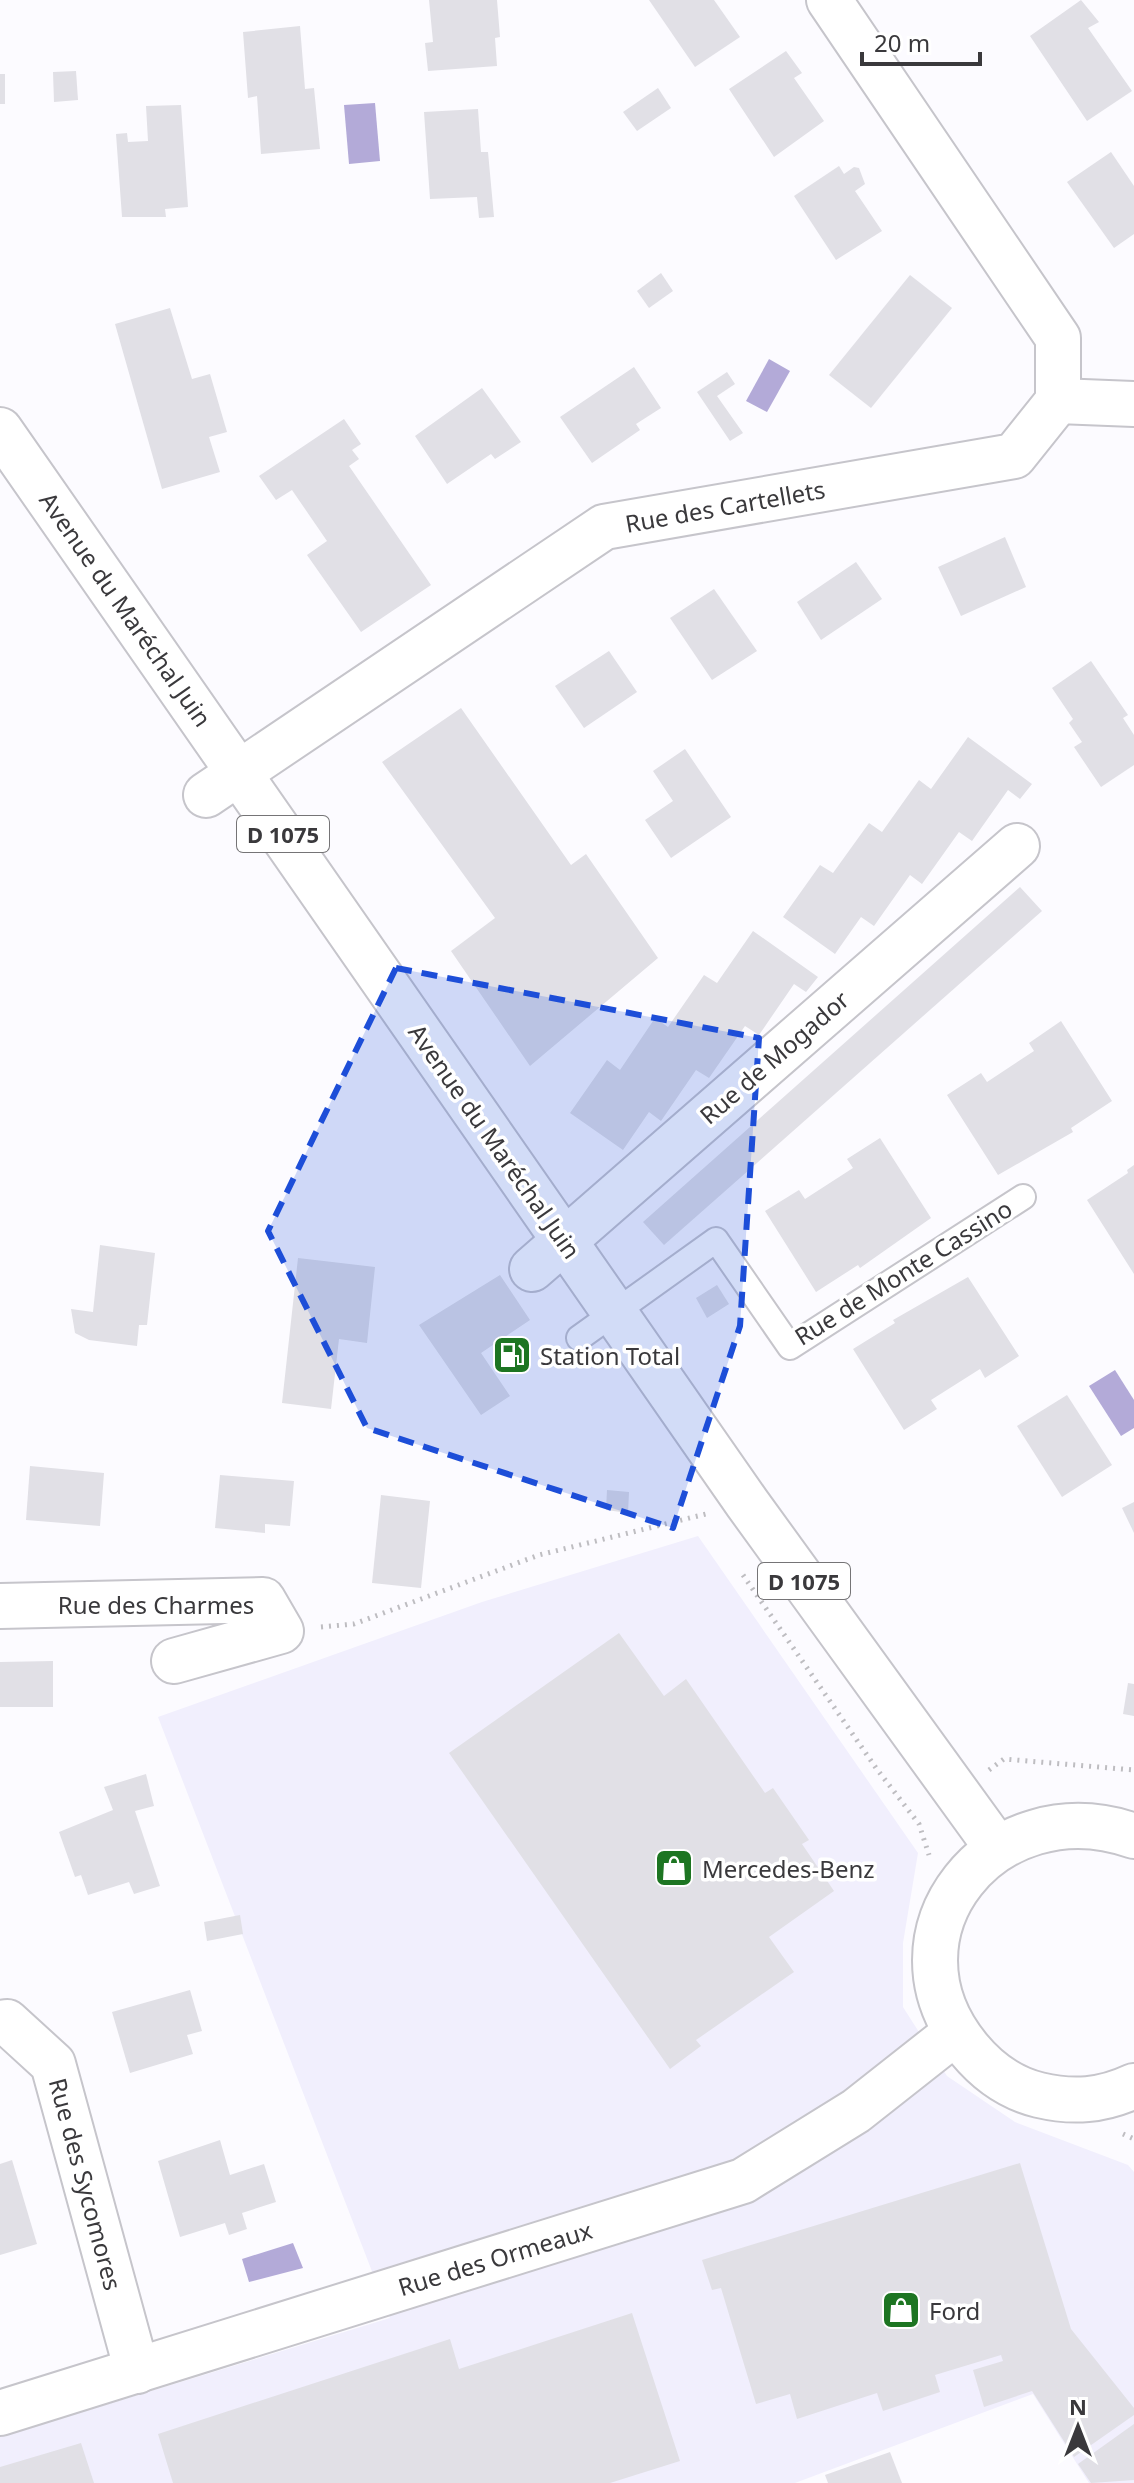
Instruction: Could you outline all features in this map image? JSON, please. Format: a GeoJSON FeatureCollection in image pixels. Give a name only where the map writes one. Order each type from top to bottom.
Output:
{"type":"FeatureCollection","features":[{"type":"Feature","properties":{"kind":"street"},"geometry":{"type":"LineString","coordinates":[[829,0],[1058,338],[1058,401],[1134,404]]}},
{"type":"Feature","properties":{"kind":"street","name":"Rue des Cartellets"},"geometry":{"type":"LineString","coordinates":[[223,784],[604,527],[1014,456],[1058,401]]}},
{"type":"Feature","properties":{"kind":"street","name":"Avenue du Maréchal Juin"},"geometry":{"type":"LineString","coordinates":[[0,430],[223,784],[548,1255],[613,1312],[997,1848]]}},
{"type":"Feature","properties":{"kind":"street","name":"Rue de Mogador"},"geometry":{"type":"LineString","coordinates":[[548,1255],[1017,846]]}},
{"type":"Feature","properties":{"kind":"street","name":"Rue des Charmes"},"geometry":{"type":"LineString","coordinates":[[0,1606],[263,1600],[281,1631],[174,1661]]}},
{"type":"Feature","properties":{"kind":"street"},"geometry":{"type":"LineString","coordinates":[[1134,1836],[1102,1826],[1065,1823],[1029,1831],[997,1848],[970,1871],[951,1899],[939,1932],[938,1978],[942,2001],[955,2033],[984,2068],[1023,2091],[1067,2101],[1112,2097],[1134,2086]]}},
{"type":"Feature","properties":{"kind":"street","name":"Rue des Sycomores"},"geometry":{"type":"LineString","coordinates":[[0,2023],[7,2022],[53,2064],[137,2371]]}},
{"type":"Feature","properties":{"kind":"street","name":"Rue des Ormeaux"},"geometry":{"type":"LineString","coordinates":[[0,2413],[743,2181],[856,2111],[955,2033]]}},
{"type":"Feature","properties":{"kind":"lane","name":"Rue de Monte Cassino"},"geometry":{"type":"LineString","coordinates":[[579,1338],[716,1240],[790,1347],[1023,1197]]}},
{"type":"Feature","properties":{"kind":"path"},"geometry":{"type":"LineString","coordinates":[[281,1631],[354,1624],[539,1555],[747,1503]]}},
{"type":"Feature","properties":{"kind":"path"},"geometry":{"type":"LineString","coordinates":[[919,1824],[1004,1759],[1134,1770]]}},
{"type":"Feature","properties":{"kind":"highlighted area"},"geometry":{"type":"Polygon","coordinates":[[[396,968],[759,1038],[740,1326],[673,1528],[367,1428],[268,1231],[396,968]]]}},
{"type":"Feature","properties":{"kind":"shaded area"},"geometry":{"type":"Polygon","coordinates":[[[375,103],[380,161],[349,164],[344,105],[375,103]]]}},
{"type":"Feature","properties":{"kind":"shaded area"},"geometry":{"type":"Polygon","coordinates":[[[769,359],[790,371],[767,412],[746,401],[769,359]]]}},
{"type":"Feature","properties":{"kind":"shaded area"},"geometry":{"type":"Polygon","coordinates":[[[1115,1370],[1134,1400],[1134,1428],[1121,1436],[1089,1386],[1115,1370]]]}},
{"type":"Feature","properties":{"kind":"shaded area"},"geometry":{"type":"Polygon","coordinates":[[[698,1536],[918,1853],[903,1943],[903,2007],[947,2076],[1015,2122],[1128,2165],[1134,2172],[1134,2483],[1089,2483],[1033,2394],[795,2483],[0,2483],[0,2437],[390,2318],[158,1717],[482,1602],[698,1536]]]}},
{"type":"Feature","properties":{"kind":"shaded area"},"geometry":{"type":"Polygon","coordinates":[[[293,2243],[303,2268],[249,2282],[242,2259],[293,2243]]]}},
{"type":"Feature","properties":{"kind":"building"},"geometry":{"type":"Polygon","coordinates":[[[429,0],[497,0],[500,37],[495,38],[497,66],[428,71],[425,43],[433,42],[429,0]]]}},
{"type":"Feature","properties":{"kind":"building"},"geometry":{"type":"Polygon","coordinates":[[[649,0],[714,0],[740,37],[695,67],[649,0]]]}},
{"type":"Feature","properties":{"kind":"building"},"geometry":{"type":"Polygon","coordinates":[[[1081,0],[1099,22],[1088,28],[1132,91],[1087,121],[1030,36],[1081,0]]]}},
{"type":"Feature","properties":{"kind":"building"},"geometry":{"type":"Polygon","coordinates":[[[300,26],[305,89],[314,88],[320,149],[261,154],[257,96],[248,98],[243,32],[300,26]]]}},
{"type":"Feature","properties":{"kind":"building"},"geometry":{"type":"Polygon","coordinates":[[[786,51],[802,73],[794,78],[824,121],[774,157],[729,89],[786,51]]]}},
{"type":"Feature","properties":{"kind":"building"},"geometry":{"type":"Polygon","coordinates":[[[76,71],[78,100],[54,102],[53,72],[76,71]]]}},
{"type":"Feature","properties":{"kind":"building"},"geometry":{"type":"Polygon","coordinates":[[[0,74],[5,74],[5,104],[0,104],[0,74]]]}},
{"type":"Feature","properties":{"kind":"building"},"geometry":{"type":"Polygon","coordinates":[[[658,88],[671,108],[637,131],[623,112],[658,88]]]}},
{"type":"Feature","properties":{"kind":"building"},"geometry":{"type":"Polygon","coordinates":[[[181,105],[188,207],[165,209],[166,217],[122,217],[116,134],[127,133],[128,142],[148,141],[146,106],[181,105]]]}},
{"type":"Feature","properties":{"kind":"building"},"geometry":{"type":"Polygon","coordinates":[[[478,109],[481,152],[488,152],[494,217],[479,218],[477,197],[430,199],[424,112],[478,109]]]}},
{"type":"Feature","properties":{"kind":"building"},"geometry":{"type":"Polygon","coordinates":[[[1111,152],[1134,186],[1134,234],[1114,248],[1067,182],[1111,152]]]}},
{"type":"Feature","properties":{"kind":"building"},"geometry":{"type":"Polygon","coordinates":[[[839,166],[844,174],[854,167],[859,168],[865,184],[855,191],[882,231],[836,260],[794,196],[839,166]]]}},
{"type":"Feature","properties":{"kind":"building"},"geometry":{"type":"Polygon","coordinates":[[[661,273],[673,291],[649,308],[637,291],[661,273]]]}},
{"type":"Feature","properties":{"kind":"building"},"geometry":{"type":"Polygon","coordinates":[[[910,275],[952,308],[871,408],[829,375],[910,275]]]}},
{"type":"Feature","properties":{"kind":"building"},"geometry":{"type":"Polygon","coordinates":[[[170,308],[192,379],[210,374],[227,432],[209,437],[220,472],[162,489],[115,324],[170,308]]]}},
{"type":"Feature","properties":{"kind":"building"},"geometry":{"type":"Polygon","coordinates":[[[634,367],[661,408],[636,424],[640,430],[592,463],[560,417],[634,367]]]}},
{"type":"Feature","properties":{"kind":"building"},"geometry":{"type":"Polygon","coordinates":[[[727,372],[735,384],[717,396],[743,433],[730,441],[697,392],[727,372]]]}},
{"type":"Feature","properties":{"kind":"building"},"geometry":{"type":"Polygon","coordinates":[[[482,388],[521,442],[495,459],[491,454],[447,484],[415,436],[482,388]]]}},
{"type":"Feature","properties":{"kind":"building"},"geometry":{"type":"Polygon","coordinates":[[[344,419],[361,444],[352,450],[359,459],[349,466],[431,585],[361,632],[307,555],[327,541],[292,490],[276,500],[259,476],[344,419]]]}},
{"type":"Feature","properties":{"kind":"building"},"geometry":{"type":"Polygon","coordinates":[[[1005,537],[1026,587],[961,616],[938,567],[1005,537]]]}},
{"type":"Feature","properties":{"kind":"building"},"geometry":{"type":"Polygon","coordinates":[[[856,562],[882,599],[821,640],[797,602],[856,562]]]}},
{"type":"Feature","properties":{"kind":"building"},"geometry":{"type":"Polygon","coordinates":[[[714,589],[757,651],[712,680],[670,618],[714,589]]]}},
{"type":"Feature","properties":{"kind":"building"},"geometry":{"type":"Polygon","coordinates":[[[609,651],[637,692],[584,728],[555,686],[609,651]]]}},
{"type":"Feature","properties":{"kind":"building"},"geometry":{"type":"Polygon","coordinates":[[[1091,661],[1128,715],[1123,718],[1134,735],[1134,765],[1101,787],[1074,747],[1082,742],[1069,723],[1073,719],[1052,688],[1091,661]]]}},
{"type":"Feature","properties":{"kind":"building"},"geometry":{"type":"Polygon","coordinates":[[[461,708],[571,865],[586,854],[658,958],[530,1066],[451,951],[495,918],[382,762],[461,708]]]}},
{"type":"Feature","properties":{"kind":"building"},"geometry":{"type":"Polygon","coordinates":[[[968,737],[1032,784],[1020,799],[1008,790],[972,841],[959,832],[922,884],[910,875],[874,926],[861,917],[835,954],[783,917],[820,865],[833,873],[869,823],[882,832],[919,780],[931,789],[968,737]]]}},
{"type":"Feature","properties":{"kind":"building"},"geometry":{"type":"Polygon","coordinates":[[[685,749],[731,817],[671,858],[645,820],[673,801],[653,771],[685,749]]]}},
{"type":"Feature","properties":{"kind":"building"},"geometry":{"type":"Polygon","coordinates":[[[1020,887],[1042,911],[664,1245],[643,1222],[1020,887]]]}},
{"type":"Feature","properties":{"kind":"building"},"geometry":{"type":"Polygon","coordinates":[[[753,931],[818,977],[806,992],[794,984],[759,1035],[745,1026],[709,1078],[696,1070],[661,1121],[649,1112],[623,1150],[570,1113],[607,1060],[620,1070],[655,1018],[668,1027],[704,975],[717,983],[753,931]]]}},
{"type":"Feature","properties":{"kind":"building"},"geometry":{"type":"Polygon","coordinates":[[[1061,1021],[1112,1101],[1071,1128],[1073,1132],[998,1175],[947,1095],[981,1073],[987,1082],[1034,1051],[1029,1043],[1061,1021]]]}},
{"type":"Feature","properties":{"kind":"building"},"geometry":{"type":"Polygon","coordinates":[[[880,1138],[931,1218],[860,1268],[858,1265],[816,1292],[765,1211],[799,1190],[805,1199],[853,1168],[847,1159],[880,1138]]]}},
{"type":"Feature","properties":{"kind":"building"},"geometry":{"type":"Polygon","coordinates":[[[1134,1165],[1134,1274],[1087,1200],[1128,1173],[1127,1170],[1134,1165]]]}},
{"type":"Feature","properties":{"kind":"building"},"geometry":{"type":"Polygon","coordinates":[[[100,1245],[155,1253],[147,1325],[139,1325],[137,1346],[89,1340],[75,1333],[71,1309],[93,1312],[100,1245]]]}},
{"type":"Feature","properties":{"kind":"building"},"geometry":{"type":"Polygon","coordinates":[[[298,1258],[375,1267],[367,1343],[339,1339],[331,1409],[282,1403],[298,1258]]]}},
{"type":"Feature","properties":{"kind":"building"},"geometry":{"type":"Polygon","coordinates":[[[500,1275],[530,1320],[481,1353],[510,1396],[481,1415],[419,1325],[500,1275]]]}},
{"type":"Feature","properties":{"kind":"building"},"geometry":{"type":"Polygon","coordinates":[[[968,1277],[1019,1356],[985,1378],[980,1369],[931,1400],[937,1409],[904,1430],[853,1349],[895,1323],[893,1320],[968,1277]]]}},
{"type":"Feature","properties":{"kind":"building"},"geometry":{"type":"Polygon","coordinates":[[[717,1285],[729,1304],[707,1318],[696,1298],[717,1285]]]}},
{"type":"Feature","properties":{"kind":"building"},"geometry":{"type":"Polygon","coordinates":[[[1067,1395],[1112,1465],[1062,1497],[1017,1426],[1067,1395]]]}},
{"type":"Feature","properties":{"kind":"building"},"geometry":{"type":"Polygon","coordinates":[[[30,1466],[104,1473],[100,1526],[26,1520],[30,1466]]]}},
{"type":"Feature","properties":{"kind":"building"},"geometry":{"type":"Polygon","coordinates":[[[220,1475],[294,1481],[290,1526],[265,1524],[265,1533],[215,1528],[220,1475]]]}},
{"type":"Feature","properties":{"kind":"building"},"geometry":{"type":"Polygon","coordinates":[[[607,1490],[629,1492],[628,1513],[606,1510],[607,1490]]]}},
{"type":"Feature","properties":{"kind":"building"},"geometry":{"type":"Polygon","coordinates":[[[381,1495],[430,1501],[421,1588],[372,1583],[381,1495]]]}},
{"type":"Feature","properties":{"kind":"building"},"geometry":{"type":"Polygon","coordinates":[[[1134,1502],[1134,1533],[1122,1508],[1134,1502]]]}},
{"type":"Feature","properties":{"kind":"building","name":"Mercedes-Benz"},"geometry":{"type":"Polygon","coordinates":[[[619,1633],[664,1696],[686,1679],[765,1793],[773,1788],[809,1840],[802,1844],[834,1891],[769,1937],[794,1972],[696,2040],[701,2046],[670,2069],[449,1753],[619,1633]]]}},
{"type":"Feature","properties":{"kind":"building"},"geometry":{"type":"Polygon","coordinates":[[[53,1661],[53,1707],[0,1707],[0,1662],[53,1661]]]}},
{"type":"Feature","properties":{"kind":"building"},"geometry":{"type":"Polygon","coordinates":[[[1128,1683],[1134,1684],[1134,1716],[1123,1714],[1128,1683]]]}},
{"type":"Feature","properties":{"kind":"building"},"geometry":{"type":"Polygon","coordinates":[[[146,1774],[154,1806],[135,1811],[160,1886],[134,1894],[129,1882],[88,1895],[81,1875],[75,1877],[59,1832],[113,1810],[104,1787],[146,1774]]]}},
{"type":"Feature","properties":{"kind":"building"},"geometry":{"type":"Polygon","coordinates":[[[240,1915],[243,1934],[207,1941],[204,1922],[240,1915]]]}},
{"type":"Feature","properties":{"kind":"building"},"geometry":{"type":"Polygon","coordinates":[[[190,1990],[202,2031],[187,2035],[193,2054],[130,2073],[112,2012],[190,1990]]]}},
{"type":"Feature","properties":{"kind":"building"},"geometry":{"type":"Polygon","coordinates":[[[220,2140],[230,2175],[264,2164],[276,2202],[242,2213],[247,2229],[229,2235],[225,2223],[180,2237],[158,2161],[220,2140]]]}},
{"type":"Feature","properties":{"kind":"building"},"geometry":{"type":"Polygon","coordinates":[[[12,2160],[37,2244],[0,2255],[0,2164],[12,2160]]]}},
{"type":"Feature","properties":{"kind":"building","name":"Ford"},"geometry":{"type":"Polygon","coordinates":[[[1020,2163],[1071,2329],[1134,2408],[1134,2415],[1074,2457],[1032,2391],[984,2407],[973,2370],[1003,2361],[1001,2355],[935,2375],[940,2392],[883,2411],[877,2393],[797,2419],[790,2394],[756,2404],[721,2288],[712,2290],[702,2260],[1020,2163]]]}},
{"type":"Feature","properties":{"kind":"building"},"geometry":{"type":"Polygon","coordinates":[[[632,2313],[680,2461],[610,2483],[173,2483],[158,2434],[450,2339],[459,2369],[632,2313]]]}},
{"type":"Feature","properties":{"kind":"building"},"geometry":{"type":"Polygon","coordinates":[[[1134,2424],[1134,2480],[1091,2483],[1078,2464],[1134,2424]]]}},
{"type":"Feature","properties":{"kind":"building"},"geometry":{"type":"Polygon","coordinates":[[[81,2443],[94,2483],[0,2483],[0,2467],[81,2443]]]}},
{"type":"Feature","properties":{"kind":"building"},"geometry":{"type":"Polygon","coordinates":[[[890,2452],[902,2483],[828,2483],[825,2475],[890,2452]]]}},
{"type":"Feature","properties":{"kind":"place","name":"Station Total"},"geometry":{"type":"Point","coordinates":[512,1355]}},
{"type":"Feature","properties":{"kind":"place","name":"Mercedes-Benz"},"geometry":{"type":"Point","coordinates":[674,1868]}},
{"type":"Feature","properties":{"kind":"place","name":"Ford"},"geometry":{"type":"Point","coordinates":[901,2310]}}]}
